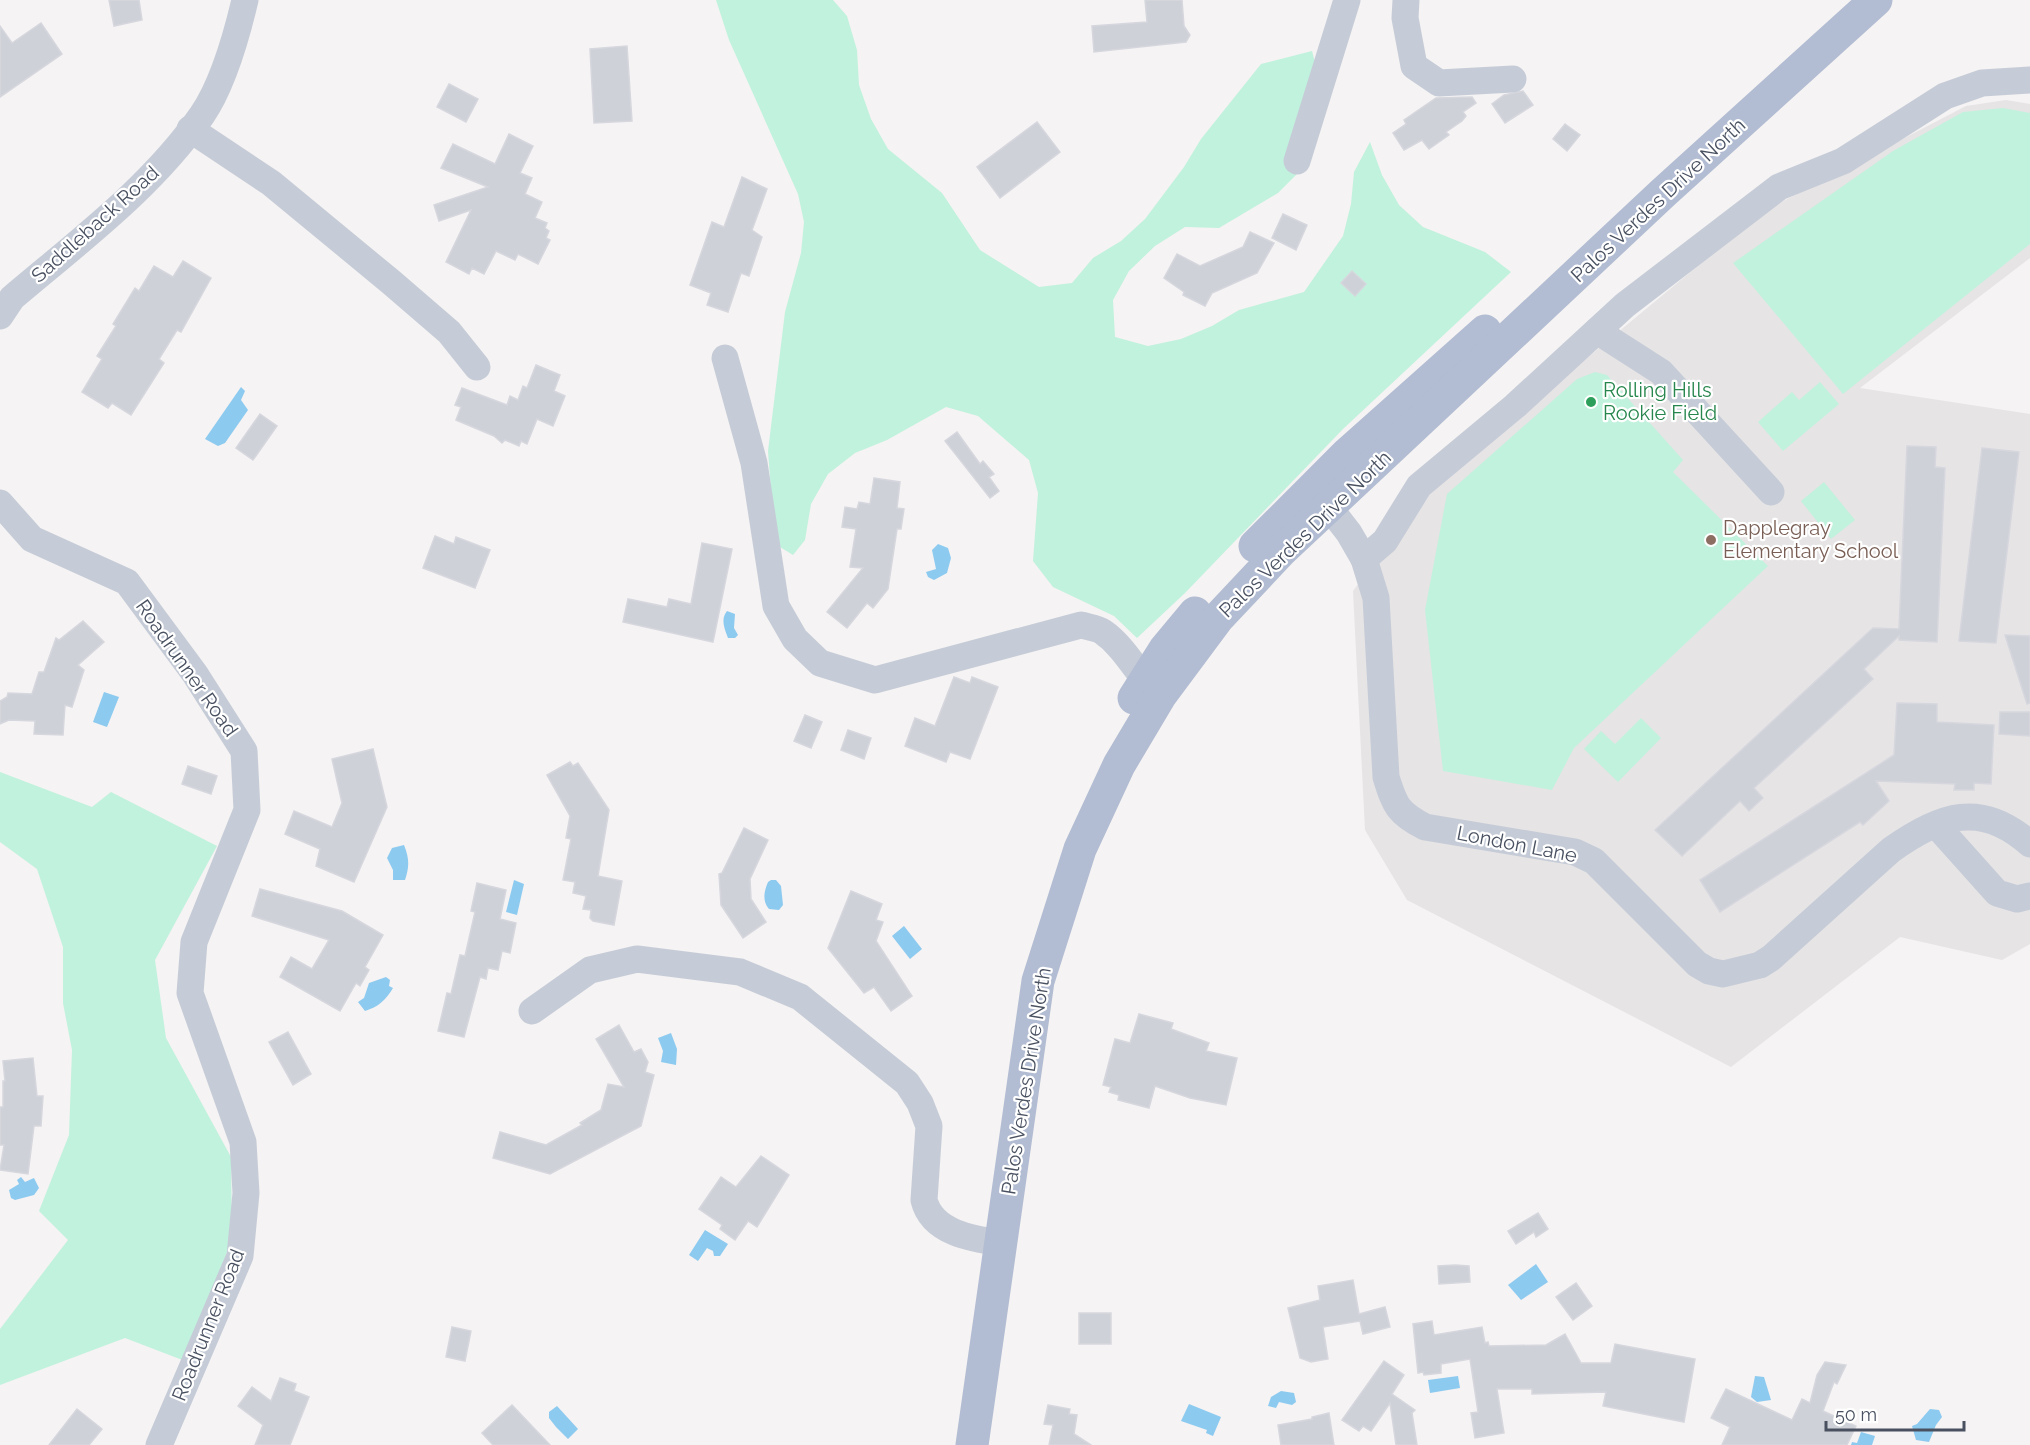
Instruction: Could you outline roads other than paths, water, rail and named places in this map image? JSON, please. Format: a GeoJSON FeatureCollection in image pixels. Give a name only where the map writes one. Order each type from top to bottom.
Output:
{"type":"FeatureCollection","features":[{"type":"Feature","properties":{"kind":"main road","name":"Palos Verdes Drive North"},"geometry":{"type":"LineString","coordinates":[[1151,688],[1171,641],[1260,540],[1348,453],[1852,0]]}},
{"type":"Feature","properties":{"kind":"main road","name":"Palos Verdes Drive North"},"geometry":{"type":"LineString","coordinates":[[972,1445],[992,1241],[1022,980],[1050,875],[1100,760],[1151,688],[1328,506],[1426,417],[1663,193],[1876,0]]}},
{"type":"Feature","properties":{"kind":"main road"},"geometry":{"type":"LineString","coordinates":[[1260,540],[1328,506],[1341,479],[1422,404],[1439,373]]}},
{"type":"Feature","properties":{"kind":"main road","name":"Palos Verdes Drive North"},"geometry":{"type":"LineString","coordinates":[[950,1445],[992,1241]]}},
{"type":"Feature","properties":{"kind":"street","name":"Saddleback Road"},"geometry":{"type":"LineString","coordinates":[[0,316],[12,298],[145,185],[203,113],[236,41],[245,0]]}},
{"type":"Feature","properties":{"kind":"street"},"geometry":{"type":"LineString","coordinates":[[1297,160],[1347,0]]}},
{"type":"Feature","properties":{"kind":"street"},"geometry":{"type":"LineString","coordinates":[[1406,0],[1405,18],[1414,66],[1439,83],[1513,79]]}},
{"type":"Feature","properties":{"kind":"street"},"geometry":{"type":"LineString","coordinates":[[1364,559],[1384,541],[1419,486],[1515,406],[1625,305],[1779,187],[1843,161],[1945,96],[1982,83],[2030,80]]}},
{"type":"Feature","properties":{"kind":"street"},"geometry":{"type":"LineString","coordinates":[[190,129],[271,183],[383,275],[449,332],[477,367]]}},
{"type":"Feature","properties":{"kind":"street"},"geometry":{"type":"LineString","coordinates":[[1597,331],[1614,345],[1661,372],[1771,492]]}},
{"type":"Feature","properties":{"kind":"street"},"geometry":{"type":"LineString","coordinates":[[725,358],[754,463],[776,606],[795,639],[820,663],[875,680],[1081,625],[1102,631],[1125,654],[1151,688]]}},
{"type":"Feature","properties":{"kind":"street","name":"Roadrunner Road"},"geometry":{"type":"LineString","coordinates":[[0,503],[32,538],[127,582],[195,674],[244,751],[247,810],[194,942],[190,993],[243,1142],[246,1193],[240,1256],[159,1445]]}},
{"type":"Feature","properties":{"kind":"street","name":"London Lane"},"geometry":{"type":"LineString","coordinates":[[1328,506],[1349,533],[1364,559],[1376,598],[1386,777],[1394,803],[1405,816],[1425,826],[1575,852],[1593,861],[1697,964],[1709,971],[1723,974],[1744,970],[1771,958],[1891,850],[1912,835],[1959,815],[1981,818],[2013,829],[2030,844]]}},
{"type":"Feature","properties":{"kind":"street"},"geometry":{"type":"LineString","coordinates":[[1936,826],[1997,893],[2017,899],[2030,896]]}},
{"type":"Feature","properties":{"kind":"street"},"geometry":{"type":"LineString","coordinates":[[532,1011],[590,970],[637,959],[740,972],[800,997],[907,1083],[920,1103],[929,1126],[924,1200],[926,1208],[944,1228],[992,1241]]}},
{"type":"Feature","properties":{"kind":"water"},"geometry":{"type":"Polygon","coordinates":[[[241,387],[245,391],[241,400],[248,410],[225,443],[218,446],[205,439],[241,387]]]}},
{"type":"Feature","properties":{"kind":"water"},"geometry":{"type":"Polygon","coordinates":[[[938,544],[948,548],[951,558],[947,573],[934,580],[928,577],[926,572],[936,569],[932,550],[938,544]]]}},
{"type":"Feature","properties":{"kind":"water"},"geometry":{"type":"Polygon","coordinates":[[[727,611],[735,614],[734,628],[738,635],[735,638],[728,638],[725,628],[723,621],[727,611]]]}},
{"type":"Feature","properties":{"kind":"water"},"geometry":{"type":"Polygon","coordinates":[[[104,692],[119,697],[107,727],[93,722],[104,692]]]}},
{"type":"Feature","properties":{"kind":"water"},"geometry":{"type":"Polygon","coordinates":[[[404,845],[408,864],[405,880],[393,880],[393,870],[387,858],[392,848],[404,845]]]}},
{"type":"Feature","properties":{"kind":"water"},"geometry":{"type":"Polygon","coordinates":[[[514,880],[524,884],[517,915],[506,912],[514,880]]]}},
{"type":"Feature","properties":{"kind":"water"},"geometry":{"type":"Polygon","coordinates":[[[771,880],[776,880],[781,886],[783,905],[779,910],[769,909],[765,903],[765,889],[771,880]]]}},
{"type":"Feature","properties":{"kind":"water"},"geometry":{"type":"Polygon","coordinates":[[[904,926],[922,949],[910,959],[892,936],[904,926]]]}},
{"type":"Feature","properties":{"kind":"water"},"geometry":{"type":"Polygon","coordinates":[[[386,977],[390,980],[389,986],[393,988],[381,1002],[365,1011],[358,1002],[364,998],[369,983],[386,977]]]}},
{"type":"Feature","properties":{"kind":"water"},"geometry":{"type":"Polygon","coordinates":[[[671,1033],[677,1049],[676,1065],[661,1062],[663,1051],[658,1038],[671,1033]]]}},
{"type":"Feature","properties":{"kind":"water"},"geometry":{"type":"Polygon","coordinates":[[[21,1177],[25,1182],[34,1178],[39,1188],[34,1195],[15,1200],[11,1198],[9,1190],[19,1184],[17,1180],[21,1177]]]}},
{"type":"Feature","properties":{"kind":"water"},"geometry":{"type":"Polygon","coordinates":[[[705,1230],[728,1244],[720,1256],[714,1256],[713,1251],[707,1248],[698,1261],[689,1255],[705,1230]]]}},
{"type":"Feature","properties":{"kind":"water"},"geometry":{"type":"Polygon","coordinates":[[[1536,1264],[1548,1282],[1521,1300],[1508,1285],[1536,1264]]]}},
{"type":"Feature","properties":{"kind":"water"},"geometry":{"type":"Polygon","coordinates":[[[1458,1376],[1460,1388],[1430,1393],[1428,1380],[1458,1376]]]}},
{"type":"Feature","properties":{"kind":"water"},"geometry":{"type":"Polygon","coordinates":[[[1755,1376],[1764,1377],[1771,1400],[1757,1402],[1751,1397],[1755,1376]]]}},
{"type":"Feature","properties":{"kind":"water"},"geometry":{"type":"Polygon","coordinates":[[[1281,1391],[1294,1393],[1296,1402],[1292,1405],[1279,1402],[1276,1408],[1268,1406],[1271,1397],[1281,1391]]]}},
{"type":"Feature","properties":{"kind":"water"},"geometry":{"type":"Polygon","coordinates":[[[1189,1404],[1221,1417],[1213,1436],[1206,1433],[1207,1430],[1181,1421],[1189,1404]]]}},
{"type":"Feature","properties":{"kind":"water"},"geometry":{"type":"Polygon","coordinates":[[[557,1406],[578,1429],[568,1439],[549,1418],[549,1412],[557,1406]]]}},
{"type":"Feature","properties":{"kind":"water"},"geometry":{"type":"Polygon","coordinates":[[[1930,1409],[1939,1410],[1942,1417],[1929,1442],[1916,1440],[1912,1426],[1917,1424],[1930,1409]]]}},
{"type":"Feature","properties":{"kind":"water"},"geometry":{"type":"Polygon","coordinates":[[[1861,1432],[1875,1436],[1872,1445],[1851,1445],[1852,1442],[1857,1443],[1861,1432]]]}},
{"type":"Feature","properties":{"kind":"place","name":"Rolling Hills Rookie Field"},"geometry":{"type":"Point","coordinates":[1591,402]}},
{"type":"Feature","properties":{"kind":"place","name":"Dapplegray Elementary School"},"geometry":{"type":"Point","coordinates":[1711,540]}}]}
